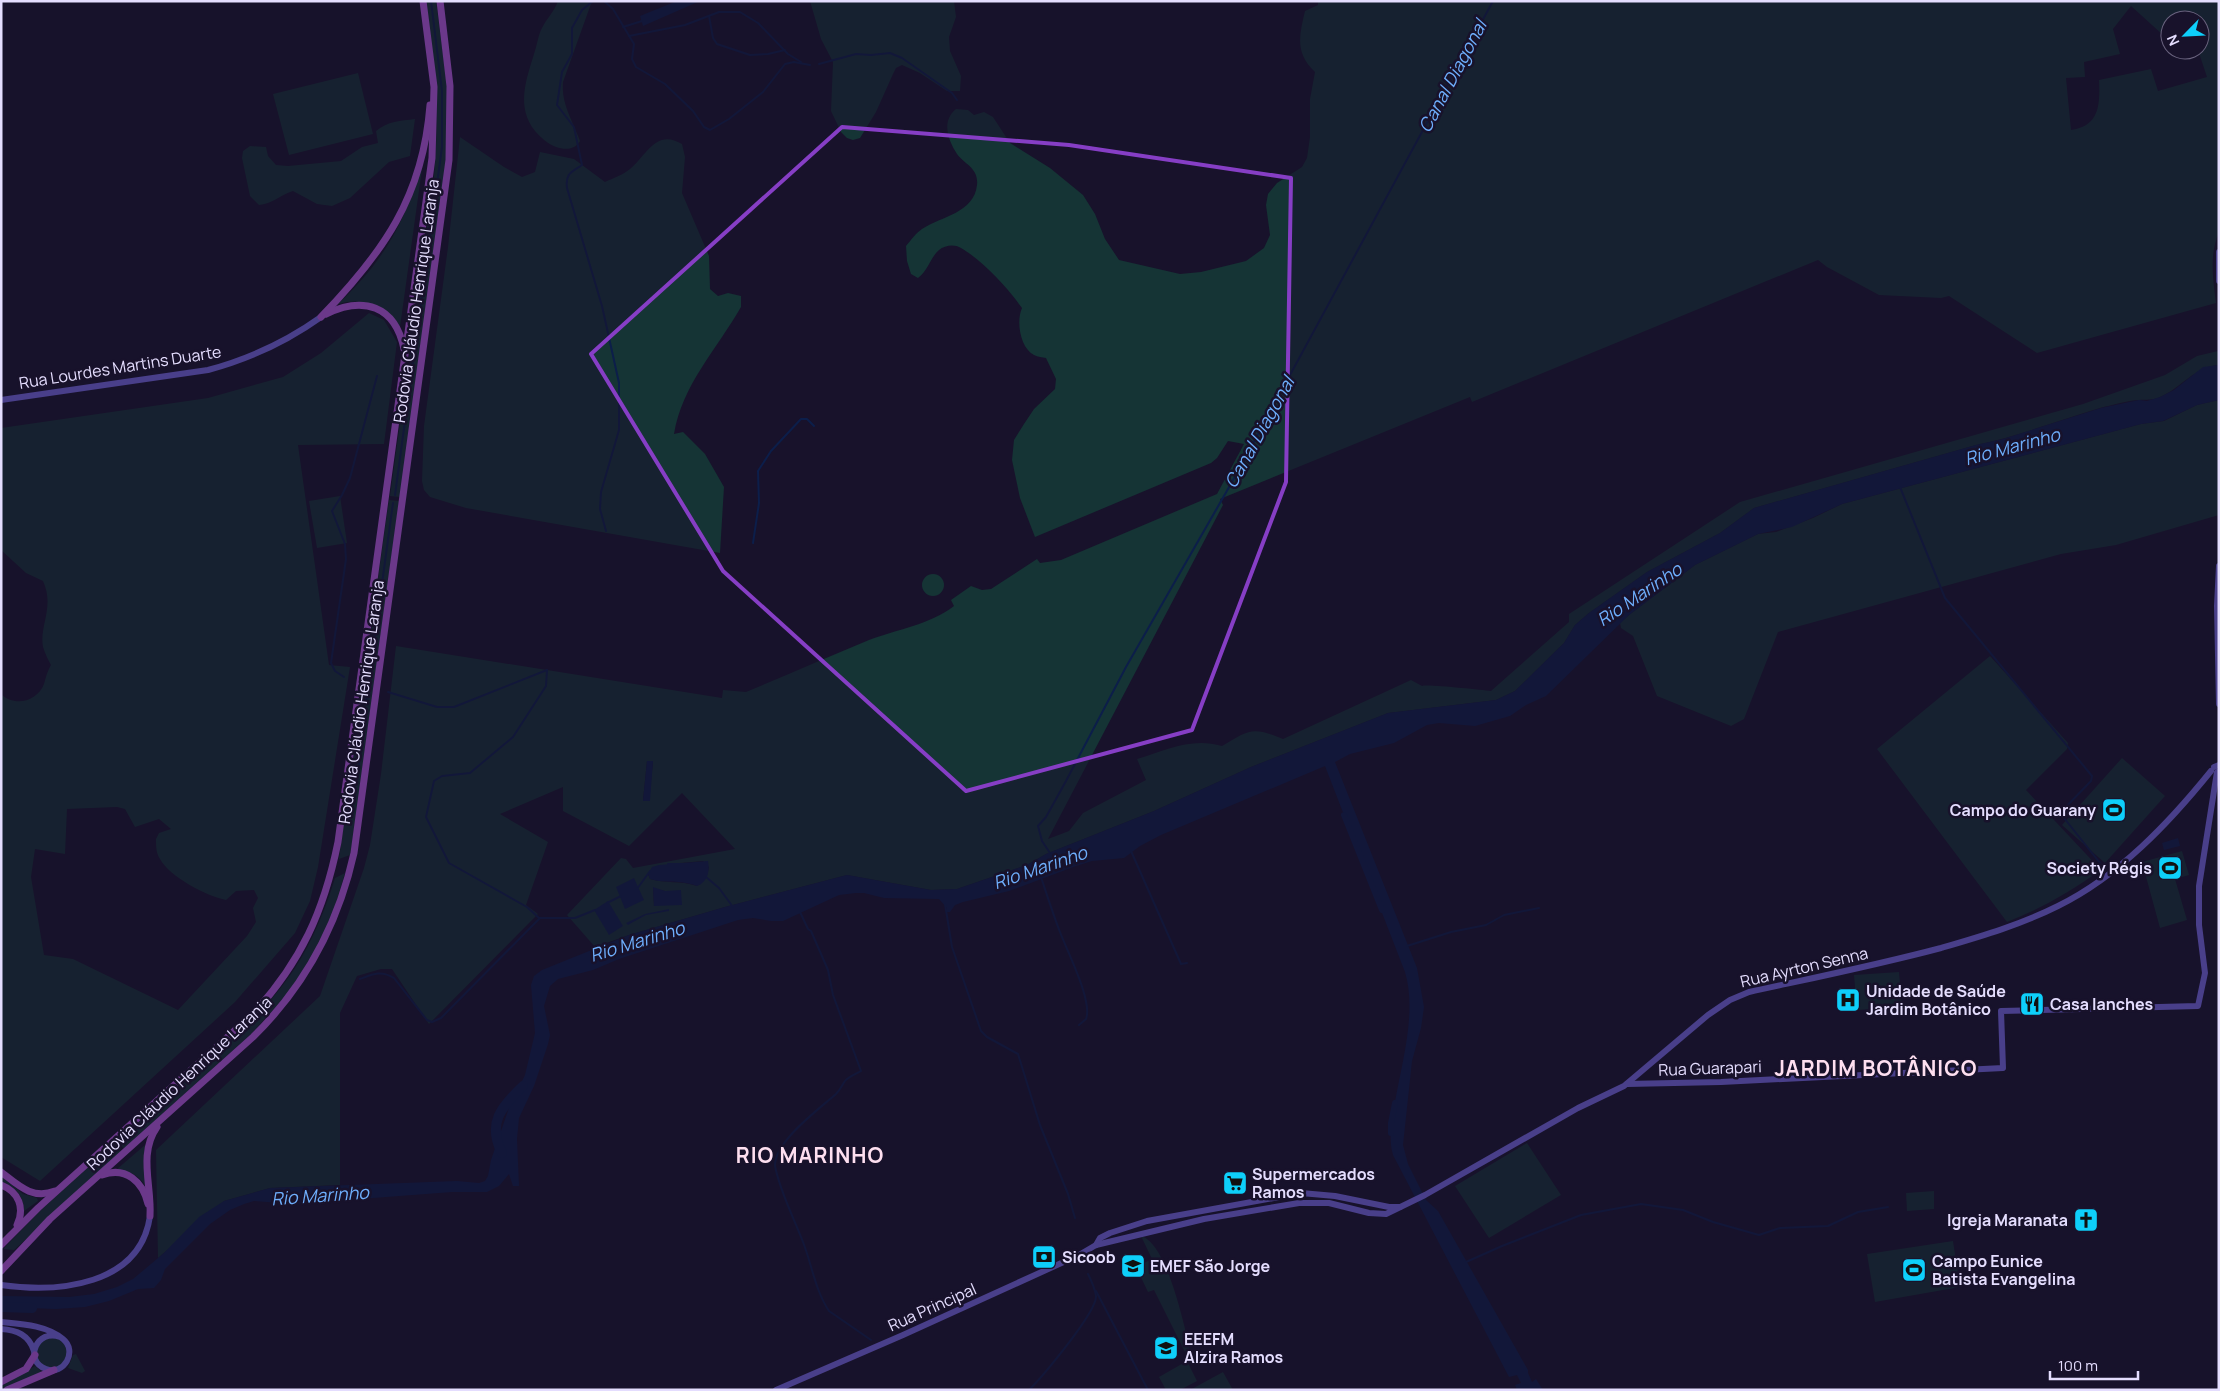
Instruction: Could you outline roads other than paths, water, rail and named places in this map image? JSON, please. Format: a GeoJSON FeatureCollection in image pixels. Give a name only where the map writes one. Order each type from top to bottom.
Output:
{"type":"FeatureCollection","features":[{"type":"Feature","properties":{"kind":"main road","name":"Rodovia Cláudio Henrique Laranja"},"geometry":{"type":"LineString","coordinates":[[1,1245],[60,1188],[242,1025],[282,979],[303,946],[320,912],[334,860],[406,356],[433,150],[434,105],[430,52],[423,1]]}},
{"type":"Feature","properties":{"kind":"main road","name":"Rodovia Cláudio Henrique Laranja"},"geometry":{"type":"LineString","coordinates":[[1,1272],[50,1219],[253,1037],[296,989],[314,962],[329,933],[350,872],[354,854],[449,160],[450,86],[440,1]]}},
{"type":"Feature","properties":{"kind":"main road"},"geometry":{"type":"LineString","coordinates":[[321,317],[370,264],[391,232],[408,199],[422,156],[428,127],[431,97],[430,52]]}},
{"type":"Feature","properties":{"kind":"main road"},"geometry":{"type":"LineString","coordinates":[[2219,252],[2219,281]]}},
{"type":"Feature","properties":{"kind":"main road"},"geometry":{"type":"LineString","coordinates":[[321,317],[339,308],[351,305],[364,305],[376,308],[391,319],[398,328],[406,356]]}},
{"type":"Feature","properties":{"kind":"main road","name":"Rua Lourdes Martins Duarte"},"geometry":{"type":"LineString","coordinates":[[1,400],[208,370],[238,361],[267,349],[321,317]]}},
{"type":"Feature","properties":{"kind":"main road"},"geometry":{"type":"LineString","coordinates":[[2219,566],[2217,606],[2219,704]]}},
{"type":"Feature","properties":{"kind":"main road","name":"Rua Ayrton Senna"},"geometry":{"type":"LineString","coordinates":[[1412,1202],[1578,1108],[1627,1084],[1708,1015],[1737,997],[1904,958],[1984,936],[2009,928],[2059,906],[2117,868],[2158,831],[2204,779],[2215,770]]}},
{"type":"Feature","properties":{"kind":"main road","name":"Rua Guarapari"},"geometry":{"type":"LineString","coordinates":[[1627,1084],[1730,1082],[2003,1068],[2001,1011],[2198,1006],[2204,980],[2199,894],[2215,783],[2215,770]]}},
{"type":"Feature","properties":{"kind":"main road"},"geometry":{"type":"LineString","coordinates":[[1,1285],[25,1287],[59,1286],[93,1280],[108,1275],[127,1262],[138,1250],[145,1236],[150,1216],[151,1198],[146,1158],[148,1147],[154,1131],[171,1111]]}},
{"type":"Feature","properties":{"kind":"main road"},"geometry":{"type":"LineString","coordinates":[[1,1172],[19,1187],[32,1193],[46,1193],[60,1188]]}},
{"type":"Feature","properties":{"kind":"main road"},"geometry":{"type":"LineString","coordinates":[[95,1179],[115,1172],[126,1174],[135,1179],[144,1191],[150,1216]]}},
{"type":"Feature","properties":{"kind":"main road"},"geometry":{"type":"LineString","coordinates":[[1,1186],[14,1193],[20,1204],[21,1216],[15,1230]]}},
{"type":"Feature","properties":{"kind":"main road","name":"Rua Principal"},"geometry":{"type":"LineString","coordinates":[[1096,1245],[1100,1238],[1110,1233],[1146,1221],[1301,1193],[1318,1193],[1389,1207],[1401,1207]]}},
{"type":"Feature","properties":{"kind":"main road","name":"Rua Principal"},"geometry":{"type":"LineString","coordinates":[[776,1390],[903,1335],[1096,1245],[1204,1219],[1300,1203],[1328,1203],[1384,1215],[1412,1202]]}},
{"type":"Feature","properties":{"kind":"main road"},"geometry":{"type":"LineString","coordinates":[[1,1322],[40,1328],[60,1337],[68,1345],[70,1356],[64,1366],[7,1390]]}},
{"type":"Feature","properties":{"kind":"main road"},"geometry":{"type":"LineString","coordinates":[[1,1329],[15,1331],[23,1335],[30,1342],[37,1362],[43,1368],[54,1370]]}},
{"type":"Feature","properties":{"kind":"main road"},"geometry":{"type":"LineString","coordinates":[[1,1382],[26,1369],[35,1353],[37,1344],[45,1336],[60,1337]]}},
{"type":"Feature","properties":{"kind":"water"},"geometry":{"type":"Polygon","coordinates":[[[677,1],[700,1],[643,26],[640,16],[677,1]]]}},
{"type":"Feature","properties":{"kind":"water"},"geometry":{"type":"Polygon","coordinates":[[[2219,365],[2219,400],[2197,405],[2163,421],[2141,424],[1842,504],[1792,527],[1758,534],[1695,565],[1629,615],[1546,696],[1526,705],[1510,716],[1475,726],[1439,723],[1427,725],[1394,743],[1350,754],[1335,762],[1417,968],[1424,1007],[1421,1028],[1412,1061],[1403,1145],[1408,1164],[1426,1200],[1438,1211],[1528,1370],[1532,1382],[1536,1379],[1543,1390],[1517,1390],[1515,1385],[1521,1383],[1517,1375],[1509,1377],[1393,1155],[1391,1129],[1407,1037],[1409,1020],[1408,987],[1405,972],[1325,766],[1161,835],[1140,846],[1124,858],[1092,861],[1009,891],[963,902],[955,905],[950,912],[946,912],[947,908],[939,899],[884,898],[864,893],[839,895],[783,921],[753,918],[738,920],[619,959],[593,970],[558,979],[550,986],[544,1006],[550,1035],[548,1044],[534,1086],[519,1118],[517,1139],[519,1186],[513,1186],[509,1174],[499,1186],[487,1192],[452,1192],[294,1204],[254,1201],[230,1210],[210,1224],[165,1269],[161,1280],[154,1288],[138,1289],[109,1301],[85,1307],[56,1309],[1,1307],[1,1296],[69,1297],[94,1294],[117,1287],[133,1279],[164,1253],[199,1217],[224,1201],[270,1188],[457,1181],[479,1183],[485,1181],[509,1108],[525,1075],[535,1033],[531,985],[534,976],[542,970],[629,935],[725,907],[847,875],[931,890],[957,889],[1027,865],[1046,854],[1154,811],[1251,767],[1388,713],[1496,700],[1515,691],[1564,643],[1575,625],[1589,613],[1647,572],[1720,533],[1754,508],[2003,439],[2101,408],[2139,400],[2147,401],[2174,390],[2203,367],[2219,365]]]}},
{"type":"Feature","properties":{"kind":"water"},"geometry":{"type":"Polygon","coordinates":[[[647,761],[653,761],[650,801],[643,801],[647,761]]]}},
{"type":"Feature","properties":{"kind":"water"},"geometry":{"type":"Polygon","coordinates":[[[2178,838],[2180,846],[2164,850],[2162,843],[2178,838]]]}},
{"type":"Feature","properties":{"kind":"water"},"geometry":{"type":"Polygon","coordinates":[[[708,861],[709,869],[706,879],[697,886],[650,879],[648,874],[652,867],[659,865],[708,861]]]}},
{"type":"Feature","properties":{"kind":"water"},"geometry":{"type":"Polygon","coordinates":[[[634,878],[644,900],[625,909],[616,887],[634,878]]]}},
{"type":"Feature","properties":{"kind":"water"},"geometry":{"type":"Polygon","coordinates":[[[653,887],[665,891],[681,890],[682,905],[654,906],[653,887]]]}},
{"type":"Feature","properties":{"kind":"water"},"geometry":{"type":"Polygon","coordinates":[[[608,901],[623,926],[609,935],[594,910],[608,901]]]}},
{"type":"Feature","properties":{"kind":"water"},"geometry":{"type":"Polygon","coordinates":[[[669,909],[669,911],[646,915],[628,925],[626,923],[645,914],[669,909]]]}},
{"type":"Feature","properties":{"kind":"waterway"},"geometry":{"type":"LineString","coordinates":[[395,495],[442,147],[442,91],[431,1]]}},
{"type":"Feature","properties":{"kind":"waterway"},"geometry":{"type":"LineString","coordinates":[[593,1],[582,10],[572,28],[572,54],[562,72],[557,105],[574,127],[582,165],[568,176],[567,188],[602,306],[619,383],[619,430],[601,492],[600,509],[606,531]]}},
{"type":"Feature","properties":{"kind":"waterway"},"geometry":{"type":"LineString","coordinates":[[604,1],[613,9],[634,44],[632,59],[636,67],[665,84],[693,111],[704,127],[710,130],[729,119],[763,92],[785,64],[794,62],[810,65]]}},
{"type":"Feature","properties":{"kind":"waterway","name":"Canal Diagonal"},"geometry":{"type":"LineString","coordinates":[[1050,853],[1042,841],[1038,826],[1046,817],[1126,667],[1232,482],[1493,1]]}},
{"type":"Feature","properties":{"kind":"waterway"},"geometry":{"type":"LineString","coordinates":[[629,36],[685,25],[719,12],[740,12],[758,23],[788,54],[801,62]]}},
{"type":"Feature","properties":{"kind":"waterway"},"geometry":{"type":"LineString","coordinates":[[709,16],[713,38],[717,44],[750,55],[768,54],[785,50]]}},
{"type":"Feature","properties":{"kind":"waterway"},"geometry":{"type":"LineString","coordinates":[[623,27],[642,21]]}},
{"type":"Feature","properties":{"kind":"waterway"},"geometry":{"type":"LineString","coordinates":[[819,64],[856,54],[890,53],[902,58],[952,93],[957,100]]}},
{"type":"Feature","properties":{"kind":"waterway"},"geometry":{"type":"LineString","coordinates":[[344,677],[335,671],[331,663],[346,559],[345,544],[332,511],[350,478],[377,376]]}},
{"type":"Feature","properties":{"kind":"waterway"},"geometry":{"type":"LineString","coordinates":[[753,543],[759,503],[758,471],[771,451],[801,419],[807,419],[814,426]]}},
{"type":"Feature","properties":{"kind":"waterway"},"geometry":{"type":"LineString","coordinates":[[1900,487],[1945,598],[2092,776],[2091,781],[2060,813],[2100,863]]}},
{"type":"Feature","properties":{"kind":"waterway"},"geometry":{"type":"LineString","coordinates":[[366,701],[393,503]]}},
{"type":"Feature","properties":{"kind":"waterway"},"geometry":{"type":"LineString","coordinates":[[547,670],[546,686],[513,737],[470,773],[442,776],[434,781],[426,817],[449,863],[527,907],[539,918],[575,918],[595,910]]}},
{"type":"Feature","properties":{"kind":"waterway"},"geometry":{"type":"LineString","coordinates":[[388,692],[437,707],[454,707],[547,670]]}},
{"type":"Feature","properties":{"kind":"waterway"},"geometry":{"type":"LineString","coordinates":[[358,771],[364,725]]}},
{"type":"Feature","properties":{"kind":"waterway"},"geometry":{"type":"LineString","coordinates":[[1344,815],[1382,910]]}},
{"type":"Feature","properties":{"kind":"waterway"},"geometry":{"type":"LineString","coordinates":[[1131,851],[1181,964],[1187,963]]}},
{"type":"Feature","properties":{"kind":"waterway"},"geometry":{"type":"LineString","coordinates":[[668,864],[688,864]]}},
{"type":"Feature","properties":{"kind":"waterway"},"geometry":{"type":"LineString","coordinates":[[637,889],[650,871]]}},
{"type":"Feature","properties":{"kind":"waterway"},"geometry":{"type":"LineString","coordinates":[[706,877],[719,888],[733,907]]}},
{"type":"Feature","properties":{"kind":"waterway"},"geometry":{"type":"LineString","coordinates":[[1041,877],[1086,1000],[1086,1019],[1079,1025]]}},
{"type":"Feature","properties":{"kind":"waterway"},"geometry":{"type":"LineString","coordinates":[[607,903],[621,896]]}},
{"type":"Feature","properties":{"kind":"waterway"},"geometry":{"type":"LineString","coordinates":[[945,904],[952,947],[981,1031],[987,1037],[1018,1054],[1040,1125],[1068,1194],[1075,1218]]}},
{"type":"Feature","properties":{"kind":"waterway"},"geometry":{"type":"LineString","coordinates":[[1407,946],[1451,932],[1486,925],[1504,915],[1539,908]]}},
{"type":"Feature","properties":{"kind":"waterway"},"geometry":{"type":"LineString","coordinates":[[800,912],[808,929],[811,931],[828,970],[833,995],[861,1071],[847,1079],[836,1094],[789,1137],[777,1157],[775,1166],[824,1303],[829,1311],[871,1340]]}},
{"type":"Feature","properties":{"kind":"waterway"},"geometry":{"type":"LineString","coordinates":[[360,979],[381,973],[394,978],[427,1020],[432,1022],[441,1018],[539,919]]}},
{"type":"Feature","properties":{"kind":"waterway","name":"Rio Marinho"},"geometry":{"type":"LineString","coordinates":[[502,1153],[496,1133],[496,1124],[508,1101],[523,1086]]}},
{"type":"Feature","properties":{"kind":"waterway"},"geometry":{"type":"LineString","coordinates":[[1391,1133],[1395,1103]]}},
{"type":"Feature","properties":{"kind":"waterway"},"geometry":{"type":"LineString","coordinates":[[1466,1262],[1581,1215],[1641,1204],[1683,1210],[1713,1222],[1759,1235],[1780,1228],[1828,1226],[1858,1212],[1888,1207]]}},
{"type":"Feature","properties":{"kind":"waterway"},"geometry":{"type":"LineString","coordinates":[[1029,1390],[1068,1344],[1088,1316],[1096,1296],[1088,1274]]}},
{"type":"Feature","properties":{"kind":"waterway"},"geometry":{"type":"LineString","coordinates":[[1096,1291],[1148,1390]]}},
{"type":"Feature","properties":{"kind":"waterway","name":"Rio Marinho"},"geometry":{"type":"LineString","coordinates":[[1,1307],[32,1308]]}},
{"type":"Feature","properties":{"kind":"place","name":"Campo do Guarany"},"geometry":{"type":"Point","coordinates":[2114,810]}},
{"type":"Feature","properties":{"kind":"place","name":"Society Régis"},"geometry":{"type":"Point","coordinates":[2170,868]}},
{"type":"Feature","properties":{"kind":"place","name":"Unidade de Saúde Jardim Botânico"},"geometry":{"type":"Point","coordinates":[1848,1000]}},
{"type":"Feature","properties":{"kind":"place","name":"Casa lanches"},"geometry":{"type":"Point","coordinates":[2032,1004]}},
{"type":"Feature","properties":{"kind":"place","name":"Supermercados Ramos"},"geometry":{"type":"Point","coordinates":[1235,1183]}},
{"type":"Feature","properties":{"kind":"place","name":"Igreja Maranata"},"geometry":{"type":"Point","coordinates":[2086,1220]}},
{"type":"Feature","properties":{"kind":"place","name":"Sicoob"},"geometry":{"type":"Point","coordinates":[1044,1257]}},
{"type":"Feature","properties":{"kind":"place","name":"EMEF São Jorge"},"geometry":{"type":"Point","coordinates":[1133,1266]}},
{"type":"Feature","properties":{"kind":"place","name":"Campo Eunice Batista Evangelina"},"geometry":{"type":"Point","coordinates":[1914,1270]}},
{"type":"Feature","properties":{"kind":"place","name":"EEEFM Alzira Ramos"},"geometry":{"type":"Point","coordinates":[1166,1348]}},
{"type":"Feature","properties":{"kind":"district","name":"JARDIM BOTÂNICO"},"geometry":{"type":"Point","coordinates":[1876,1068]}},
{"type":"Feature","properties":{"kind":"district","name":"RIO MARINHO"},"geometry":{"type":"Point","coordinates":[810,1155]}}]}
